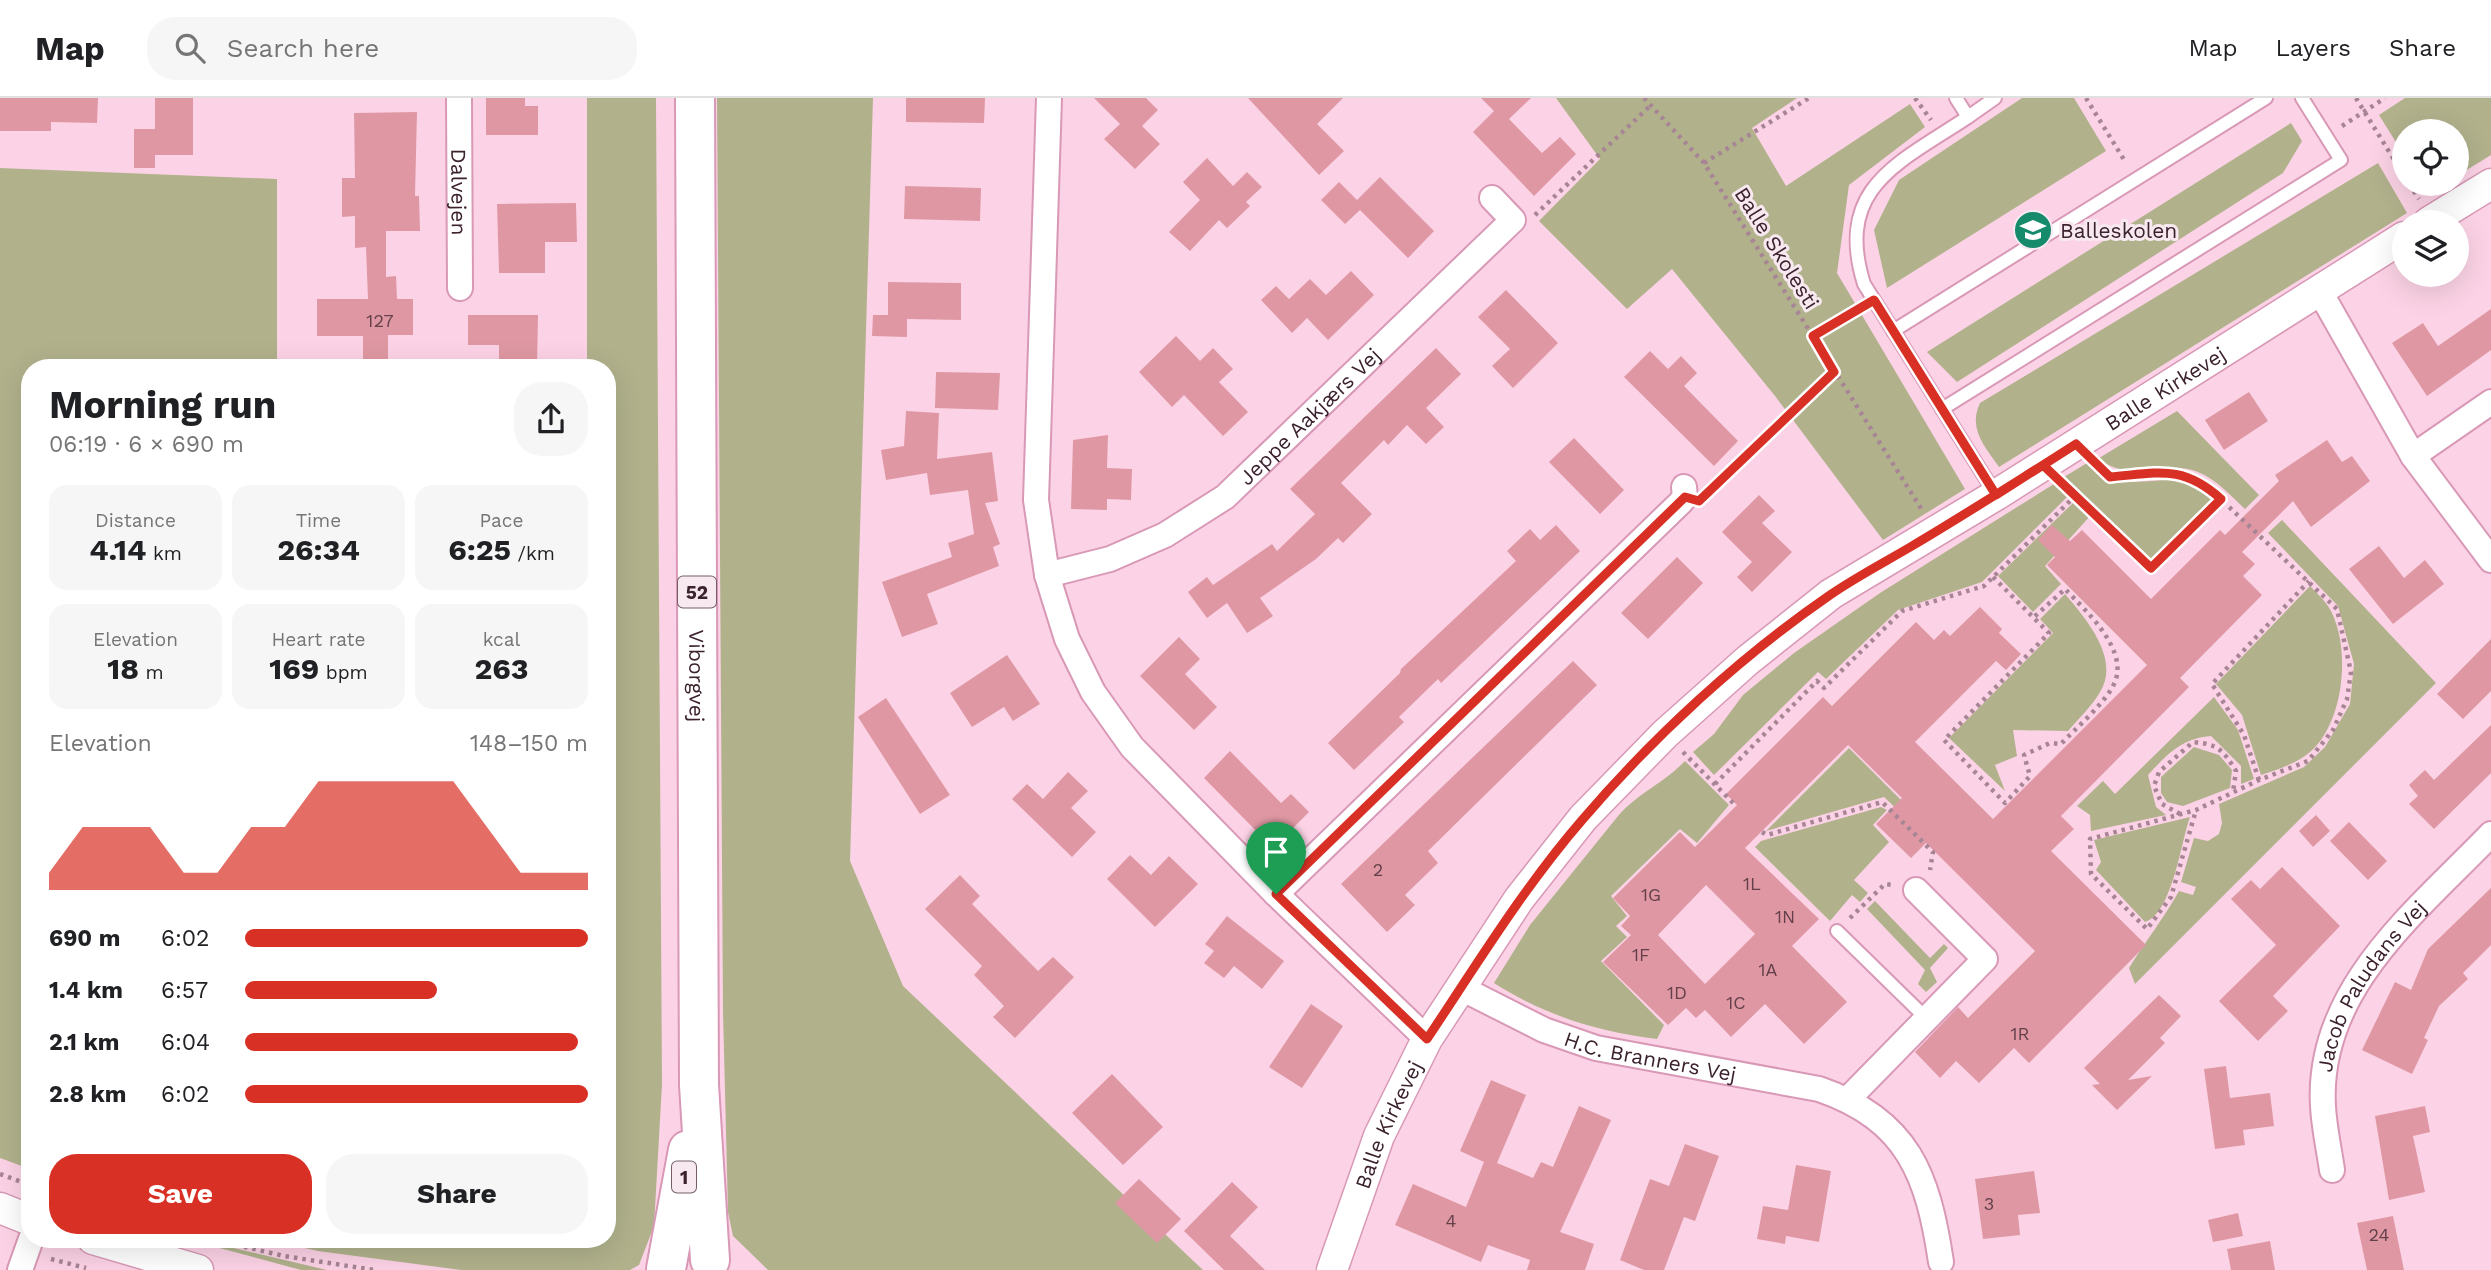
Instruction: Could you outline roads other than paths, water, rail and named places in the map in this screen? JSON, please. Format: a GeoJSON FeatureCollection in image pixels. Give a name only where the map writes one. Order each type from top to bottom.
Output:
{"type":"FeatureCollection","features":[{"type":"Feature","properties":{"kind":"main road","name":"Viborgvej"},"geometry":{"type":"LineString","coordinates":[[695,98],[699,1086],[722,1265]]}},
{"type":"Feature","properties":{"kind":"main road","name":"Viborgvej"},"geometry":{"type":"LineString","coordinates":[[665,1269],[699,1086]]}},
{"type":"Feature","properties":{"kind":"main road","name":"1"},"geometry":{"type":"LineString","coordinates":[[665,1269],[680,1262],[722,1265]]}},
{"type":"Feature","properties":{"kind":"street","name":"Dalvejen"},"geometry":{"type":"LineString","coordinates":[[459,98],[460,288]]}},
{"type":"Feature","properties":{"kind":"street"},"geometry":{"type":"LineString","coordinates":[[1049,98],[1036,500],[1047,575],[1067,639],[1093,692],[1132,747],[1276,894],[1427,1039]]}},
{"type":"Feature","properties":{"kind":"street"},"geometry":{"type":"LineString","coordinates":[[2449,210],[2491,184]]}},
{"type":"Feature","properties":{"kind":"street","name":"Jeppe Aakjærs Vej"},"geometry":{"type":"LineString","coordinates":[[1047,575],[1110,559],[1165,536],[1225,498],[1513,220],[1492,198]]}},
{"type":"Feature","properties":{"kind":"street","name":"Balle Kirkevej"},"geometry":{"type":"LineString","coordinates":[[1332,1270],[1379,1136],[1427,1039],[1520,899],[1583,818],[1665,734],[1748,660],[1830,594],[1996,495],[2392,244]]}},
{"type":"Feature","properties":{"kind":"street"},"geometry":{"type":"LineString","coordinates":[[2319,290],[2413,456],[2491,560]]}},
{"type":"Feature","properties":{"kind":"street"},"geometry":{"type":"LineString","coordinates":[[2413,456],[2491,402]]}},
{"type":"Feature","properties":{"kind":"street"},"geometry":{"type":"LineString","coordinates":[[1276,894],[1685,492]]}},
{"type":"Feature","properties":{"kind":"street","name":"Jacob Paludans Vej"},"geometry":{"type":"LineString","coordinates":[[2332,1170],[2323,1105],[2326,1059],[2337,1021],[2354,985],[2378,953],[2491,834]]}},
{"type":"Feature","properties":{"kind":"street"},"geometry":{"type":"LineString","coordinates":[[1848,1099],[1985,959],[1916,890]]}},
{"type":"Feature","properties":{"kind":"street","name":"H.C. Branners Vej"},"geometry":{"type":"LineString","coordinates":[[1461,988],[1544,1030],[1597,1048],[1819,1089],[1848,1099],[1880,1122],[1905,1148],[1923,1175],[1934,1211],[1941,1262]]}},
{"type":"Feature","properties":{"kind":"street"},"geometry":{"type":"LineString","coordinates":[[0,1208],[21,1216]]}},
{"type":"Feature","properties":{"kind":"street"},"geometry":{"type":"LineString","coordinates":[[20,1270],[28,1248]]}},
{"type":"Feature","properties":{"kind":"street"},"geometry":{"type":"LineString","coordinates":[[123,1248],[198,1270]]}},
{"type":"Feature","properties":{"kind":"lane"},"geometry":{"type":"LineString","coordinates":[[1956,98],[1968,117]]}},
{"type":"Feature","properties":{"kind":"lane"},"geometry":{"type":"LineString","coordinates":[[1994,98],[1886,172],[1863,201],[1857,222],[1855,255],[1864,284],[1996,495]]}},
{"type":"Feature","properties":{"kind":"lane"},"geometry":{"type":"LineString","coordinates":[[1893,331],[2266,98]]}},
{"type":"Feature","properties":{"kind":"lane"},"geometry":{"type":"LineString","coordinates":[[1942,409],[2340,160],[2302,98]]}},
{"type":"Feature","properties":{"kind":"lane"},"geometry":{"type":"LineString","coordinates":[[1837,931],[1927,1019]]}},
{"type":"Feature","properties":{"kind":"place","name":"Balleskolen"},"geometry":{"type":"Point","coordinates":[2033,230]}}]}
